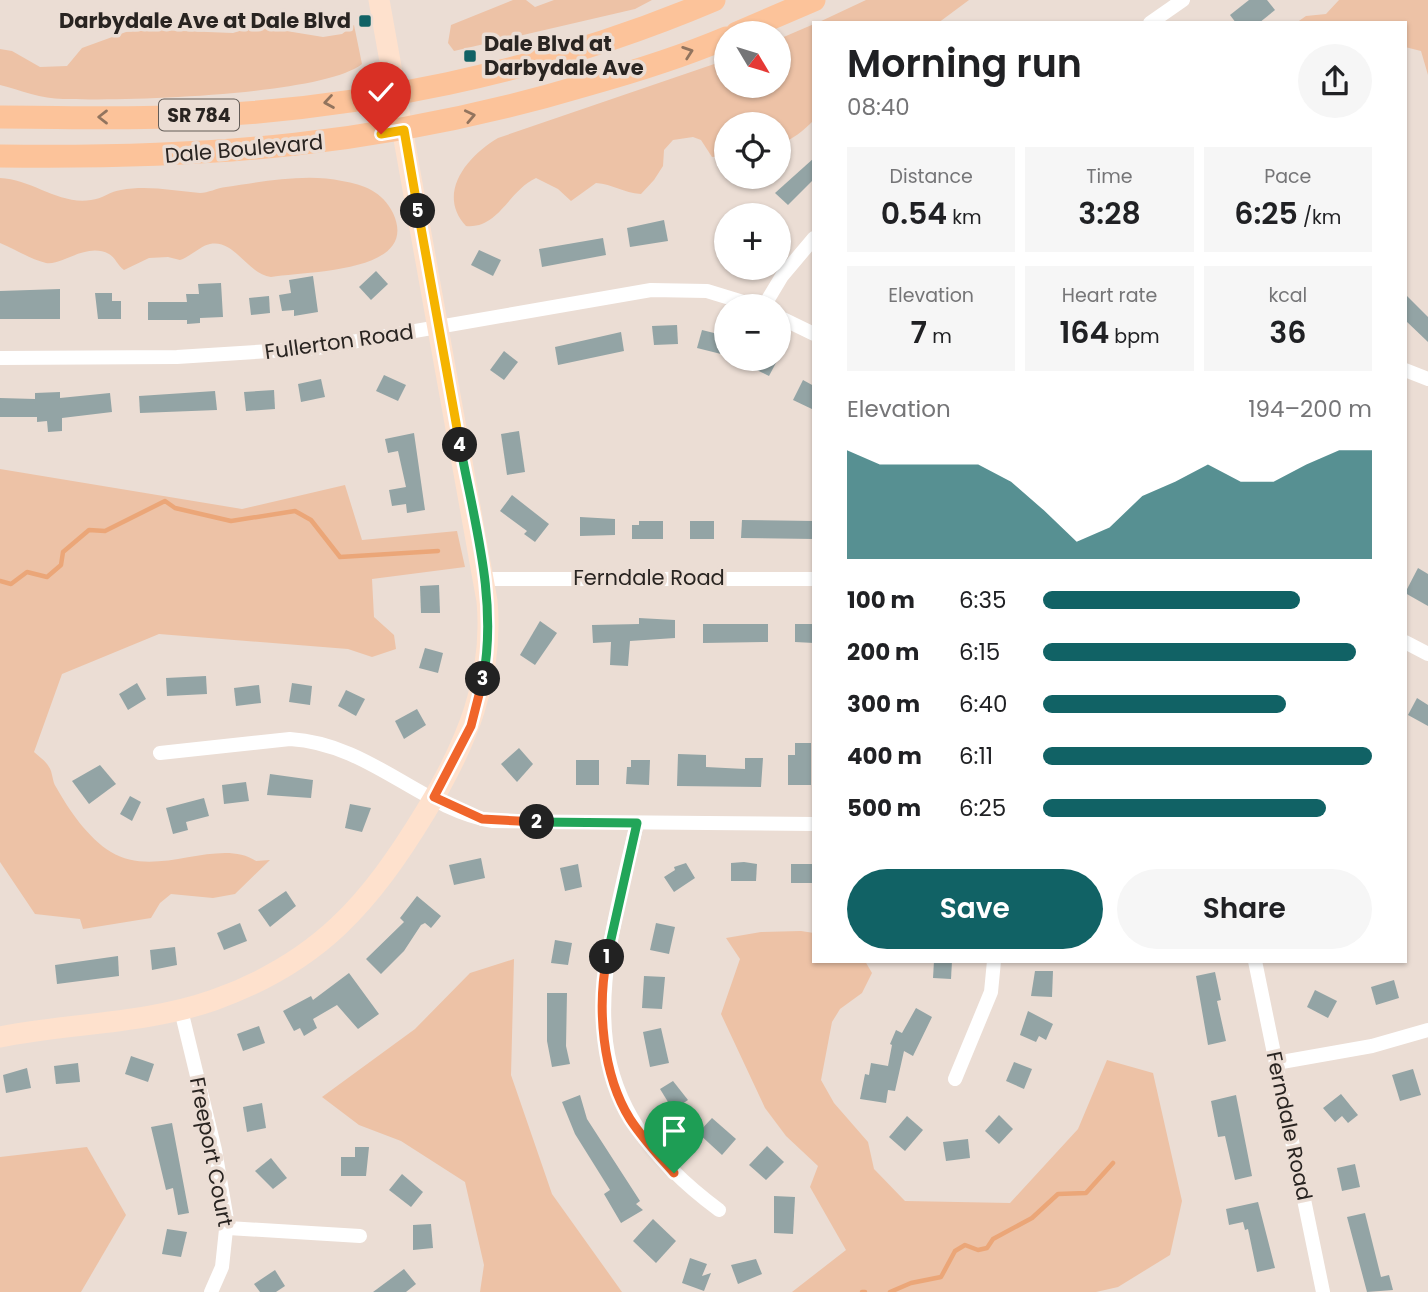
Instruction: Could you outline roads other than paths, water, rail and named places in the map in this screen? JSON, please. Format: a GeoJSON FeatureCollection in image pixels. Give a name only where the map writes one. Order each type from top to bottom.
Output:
{"type":"FeatureCollection","features":[{"type":"Feature","properties":{"kind":"main road","name":"Dale Boulevard"},"geometry":{"type":"LineString","coordinates":[[0,117],[172,117],[304,106],[397,92],[545,58],[623,34],[714,0]]}},
{"type":"Feature","properties":{"kind":"main road"},"geometry":{"type":"LineString","coordinates":[[765,21],[814,0]]}},
{"type":"Feature","properties":{"kind":"main road","name":"Dale Boulevard"},"geometry":{"type":"LineString","coordinates":[[0,156],[114,158],[197,155],[280,148],[404,130],[533,101],[622,75],[714,42]]}},
{"type":"Feature","properties":{"kind":"street"},"geometry":{"type":"LineString","coordinates":[[0,1037],[181,1010],[215,1000],[274,973],[333,932],[380,883],[434,797],[460,750],[481,694],[488,642],[484,579],[379,0]]}},
{"type":"Feature","properties":{"kind":"street"},"geometry":{"type":"LineString","coordinates":[[1153,21],[1183,0]]}},
{"type":"Feature","properties":{"kind":"street"},"geometry":{"type":"LineString","coordinates":[[771,294],[782,275],[812,240]]}},
{"type":"Feature","properties":{"kind":"street","name":"Fullerton Road"},"geometry":{"type":"LineString","coordinates":[[0,358],[247,355],[317,348],[651,290],[707,291],[717,294]]}},
{"type":"Feature","properties":{"kind":"street"},"geometry":{"type":"LineString","coordinates":[[791,323],[812,333]]}},
{"type":"Feature","properties":{"kind":"street"},"geometry":{"type":"LineString","coordinates":[[1407,371],[1428,379]]}},
{"type":"Feature","properties":{"kind":"street","name":"Ferndale Road"},"geometry":{"type":"LineString","coordinates":[[484,579],[812,579]]}},
{"type":"Feature","properties":{"kind":"street"},"geometry":{"type":"LineString","coordinates":[[1407,643],[1428,654]]}},
{"type":"Feature","properties":{"kind":"street"},"geometry":{"type":"LineString","coordinates":[[160,753],[290,739],[312,740],[348,751],[472,816],[493,821],[812,824]]}},
{"type":"Feature","properties":{"kind":"street"},"geometry":{"type":"LineString","coordinates":[[637,823],[606,964],[603,1006],[608,1058],[629,1117],[650,1146],[674,1173],[719,1210]]}},
{"type":"Feature","properties":{"kind":"street"},"geometry":{"type":"LineString","coordinates":[[956,1079],[991,992],[994,963]]}},
{"type":"Feature","properties":{"kind":"street","name":"Ferndale Road"},"geometry":{"type":"LineString","coordinates":[[1255,963],[1323,1292]]}},
{"type":"Feature","properties":{"kind":"street","name":"Freeport Court"},"geometry":{"type":"LineString","coordinates":[[181,1010],[215,1150],[228,1228],[222,1267],[211,1292]]}},
{"type":"Feature","properties":{"kind":"street"},"geometry":{"type":"LineString","coordinates":[[1276,1063],[1372,1046],[1428,1030]]}},
{"type":"Feature","properties":{"kind":"street"},"geometry":{"type":"LineString","coordinates":[[228,1228],[360,1236]]}},
{"type":"Feature","properties":{"kind":"waterway"},"geometry":{"type":"LineString","coordinates":[[0,581],[11,584],[27,572],[47,577],[61,565],[63,552],[89,530],[105,531],[165,501],[175,508],[231,521],[295,511],[311,520],[340,557],[438,551]]}},
{"type":"Feature","properties":{"kind":"waterway"},"geometry":{"type":"LineString","coordinates":[[890,1292],[911,1283],[941,1277],[955,1251],[965,1245],[978,1250],[987,1248],[993,1239],[1032,1218],[1058,1194],[1086,1193],[1113,1163]]}},
{"type":"Feature","properties":{"kind":"place","name":"Darbydale Ave at Dale Blvd"},"geometry":{"type":"Point","coordinates":[365,21]}},
{"type":"Feature","properties":{"kind":"place","name":"Dale Blvd at Darbydale Ave"},"geometry":{"type":"Point","coordinates":[470,56]}}]}
